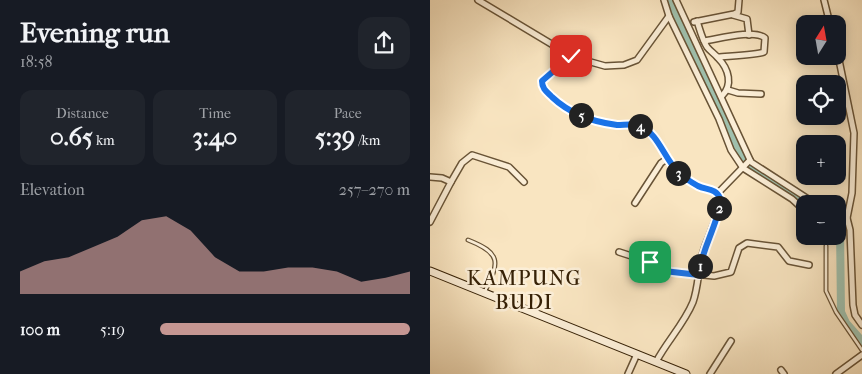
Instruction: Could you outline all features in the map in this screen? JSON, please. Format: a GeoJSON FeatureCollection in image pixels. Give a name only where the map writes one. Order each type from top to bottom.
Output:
{"type":"FeatureCollection","features":[{"type":"Feature","properties":{"kind":"main road"},"geometry":{"type":"LineString","coordinates":[[430,271],[686,374]]}},
{"type":"Feature","properties":{"kind":"street"},"geometry":{"type":"LineString","coordinates":[[478,0],[571,56],[605,66],[630,64],[637,60],[669,16]]}},
{"type":"Feature","properties":{"kind":"street"},"geometry":{"type":"LineString","coordinates":[[664,0],[669,16],[719,119],[731,150],[743,168],[796,203]]}},
{"type":"Feature","properties":{"kind":"street"},"geometry":{"type":"LineString","coordinates":[[676,0],[750,160],[802,195]]}},
{"type":"Feature","properties":{"kind":"street"},"geometry":{"type":"LineString","coordinates":[[688,24],[732,15],[738,12],[738,0]]}},
{"type":"Feature","properties":{"kind":"street"},"geometry":{"type":"LineString","coordinates":[[824,0],[828,15]]}},
{"type":"Feature","properties":{"kind":"street"},"geometry":{"type":"LineString","coordinates":[[732,15],[747,19],[749,35]]}},
{"type":"Feature","properties":{"kind":"street"},"geometry":{"type":"LineString","coordinates":[[697,21],[704,41],[712,53],[718,57],[728,76],[730,82],[728,90],[722,96]]}},
{"type":"Feature","properties":{"kind":"street"},"geometry":{"type":"LineString","coordinates":[[704,41],[749,35],[765,38],[764,52],[718,57]]}},
{"type":"Feature","properties":{"kind":"street"},"geometry":{"type":"LineString","coordinates":[[571,56],[544,79],[542,84],[545,90],[560,105],[572,112],[607,123],[638,125],[645,128],[681,175],[698,186],[718,193]]}},
{"type":"Feature","properties":{"kind":"street"},"geometry":{"type":"LineString","coordinates":[[840,65],[854,133],[852,201],[847,218],[851,239],[855,315],[862,325]]}},
{"type":"Feature","properties":{"kind":"street"},"geometry":{"type":"LineString","coordinates":[[728,90],[738,93],[761,94]]}},
{"type":"Feature","properties":{"kind":"street"},"geometry":{"type":"LineString","coordinates":[[430,222],[462,163],[472,156],[509,167],[524,182]]}},
{"type":"Feature","properties":{"kind":"street"},"geometry":{"type":"LineString","coordinates":[[635,203],[661,162],[668,158]]}},
{"type":"Feature","properties":{"kind":"street"},"geometry":{"type":"LineString","coordinates":[[718,193],[750,160]]}},
{"type":"Feature","properties":{"kind":"street"},"geometry":{"type":"LineString","coordinates":[[430,177],[442,178],[451,182]]}},
{"type":"Feature","properties":{"kind":"street"},"geometry":{"type":"LineString","coordinates":[[656,362],[691,306],[703,252],[718,210],[720,198],[718,193]]}},
{"type":"Feature","properties":{"kind":"street"},"geometry":{"type":"LineString","coordinates":[[619,252],[650,262],[664,271],[714,276],[729,274],[733,270],[739,248],[746,243],[778,247],[789,261],[809,265]]}},
{"type":"Feature","properties":{"kind":"street"},"geometry":{"type":"LineString","coordinates":[[710,374],[731,341]]}},
{"type":"Feature","properties":{"kind":"street"},"geometry":{"type":"LineString","coordinates":[[628,374],[637,354]]}},
{"type":"Feature","properties":{"kind":"street"},"geometry":{"type":"LineString","coordinates":[[836,374],[862,355]]}},
{"type":"Feature","properties":{"kind":"lane"},"geometry":{"type":"LineString","coordinates":[[468,240],[487,248],[494,259],[495,271],[484,293]]}},
{"type":"Feature","properties":{"kind":"lane"},"geometry":{"type":"LineString","coordinates":[[826,246],[826,292],[836,312],[862,350]]}},
{"type":"Feature","properties":{"kind":"waterway"},"geometry":{"type":"LineString","coordinates":[[670,0],[743,160]]}},
{"type":"Feature","properties":{"kind":"waterway"},"geometry":{"type":"LineString","coordinates":[[750,167],[796,199]]}},
{"type":"Feature","properties":{"kind":"waterway"},"geometry":{"type":"LineString","coordinates":[[840,245],[841,312],[846,323],[862,341]]}},
{"type":"Feature","properties":{"kind":"district","name":"KAMPUNG BUDI"},"geometry":{"type":"Point","coordinates":[524,290]}},
{"type":"Feature","properties":{"kind":"route"},"geometry":{"type":"LineString","coordinates":[[571,56],[542,81],[542,87],[560,105],[572,112],[599,121],[619,125],[638,125],[645,128],[652,135],[676,171],[698,186],[715,191],[720,198],[714,225],[701,258],[699,275],[664,271],[650,262]]}}]}
